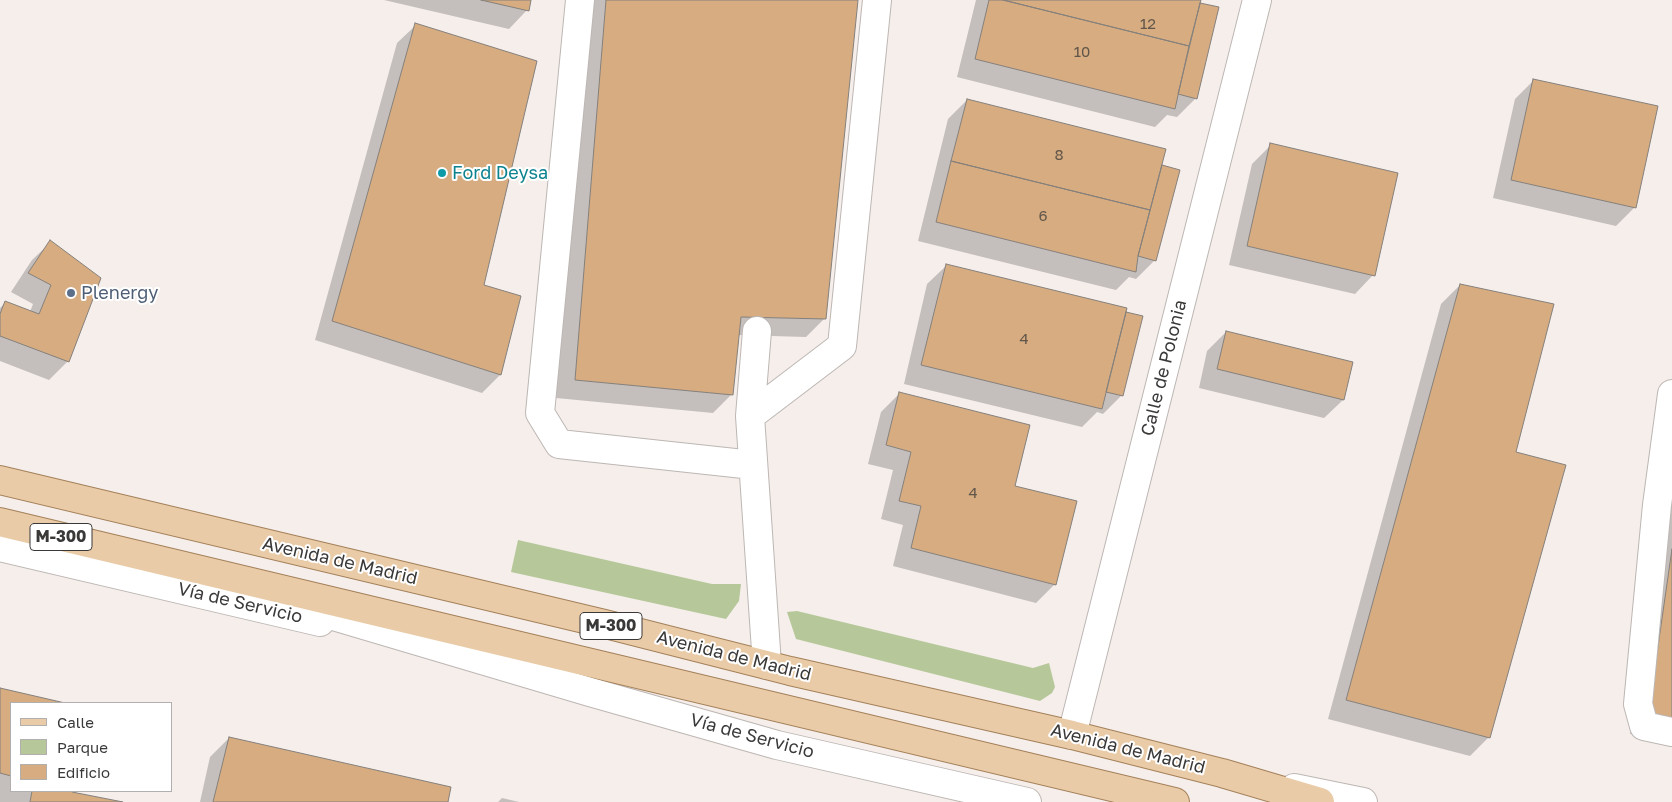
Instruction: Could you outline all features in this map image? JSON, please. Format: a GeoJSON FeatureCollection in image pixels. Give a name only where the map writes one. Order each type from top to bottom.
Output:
{"type":"FeatureCollection","features":[{"type":"Feature","properties":{"kind":"main road","name":"Avenida de Madrid"},"geometry":{"type":"LineString","coordinates":[[0,480],[767,665],[1072,735],[1222,773],[1320,802]]}},
{"type":"Feature","properties":{"kind":"main road","name":"M-300"},"geometry":{"type":"LineString","coordinates":[[0,522],[1175,802]]}},
{"type":"Feature","properties":{"kind":"street"},"geometry":{"type":"LineString","coordinates":[[580,0],[540,413],[559,444],[753,465]]}},
{"type":"Feature","properties":{"kind":"street"},"geometry":{"type":"LineString","coordinates":[[750,416],[842,346],[878,0]]}},
{"type":"Feature","properties":{"kind":"street","name":"Calle de Polonia"},"geometry":{"type":"LineString","coordinates":[[1072,735],[1257,0]]}},
{"type":"Feature","properties":{"kind":"street"},"geometry":{"type":"LineString","coordinates":[[756,331],[750,416],[767,665]]}},
{"type":"Feature","properties":{"kind":"street"},"geometry":{"type":"LineString","coordinates":[[1672,394],[1657,505],[1638,704],[1644,726],[1672,732]]}},
{"type":"Feature","properties":{"kind":"street","name":"Vía de Servicio"},"geometry":{"type":"LineString","coordinates":[[0,547],[480,659]]}},
{"type":"Feature","properties":{"kind":"street","name":"Vía de Servicio"},"geometry":{"type":"LineString","coordinates":[[122,552],[480,659],[777,744],[1027,802]]}},
{"type":"Feature","properties":{"kind":"street","name":"M-300"},"geometry":{"type":"LineString","coordinates":[[1222,773],[1363,802]]}},
{"type":"Feature","properties":{"kind":"green space"},"geometry":{"type":"Polygon","coordinates":[[[518,540],[712,584],[741,584],[739,601],[726,619],[511,572],[518,540]]]}},
{"type":"Feature","properties":{"kind":"green space"},"geometry":{"type":"Polygon","coordinates":[[[797,611],[1033,668],[1049,663],[1055,687],[1052,693],[1040,701],[796,639],[787,612],[797,611]]]}},
{"type":"Feature","properties":{"kind":"building"},"geometry":{"type":"Polygon","coordinates":[[[481,0],[531,0],[529,11],[481,0]]]}},
{"type":"Feature","properties":{"kind":"building"},"geometry":{"type":"Polygon","coordinates":[[[606,0],[858,0],[826,319],[741,317],[733,395],[575,380],[606,0]]]}},
{"type":"Feature","properties":{"kind":"building"},"geometry":{"type":"Polygon","coordinates":[[[989,0],[1003,0],[1189,46],[1175,109],[975,59],[989,0]]]}},
{"type":"Feature","properties":{"kind":"building"},"geometry":{"type":"Polygon","coordinates":[[[1003,0],[1201,0],[1189,46],[1003,0]]]}},
{"type":"Feature","properties":{"kind":"building"},"geometry":{"type":"Polygon","coordinates":[[[1200,3],[1219,7],[1197,99],[1178,94],[1200,3]]]}},
{"type":"Feature","properties":{"kind":"building","name":"Ford Deysa"},"geometry":{"type":"Polygon","coordinates":[[[415,23],[537,61],[484,285],[521,296],[501,375],[332,321],[415,23]]]}},
{"type":"Feature","properties":{"kind":"building"},"geometry":{"type":"Polygon","coordinates":[[[1533,79],[1658,106],[1636,208],[1511,180],[1533,79]]]}},
{"type":"Feature","properties":{"kind":"building"},"geometry":{"type":"Polygon","coordinates":[[[967,99],[1166,149],[1150,210],[951,161],[967,99]]]}},
{"type":"Feature","properties":{"kind":"building"},"geometry":{"type":"Polygon","coordinates":[[[1270,143],[1398,173],[1375,276],[1247,246],[1270,143]]]}},
{"type":"Feature","properties":{"kind":"building"},"geometry":{"type":"Polygon","coordinates":[[[951,161],[1150,210],[1138,256],[1136,272],[936,222],[951,161]]]}},
{"type":"Feature","properties":{"kind":"building"},"geometry":{"type":"Polygon","coordinates":[[[1162,165],[1180,170],[1156,261],[1138,256],[1162,165]]]}},
{"type":"Feature","properties":{"kind":"building","name":"Plenergy"},"geometry":{"type":"Polygon","coordinates":[[[50,240],[101,278],[69,362],[0,336],[0,314],[5,301],[39,314],[51,285],[28,273],[50,240]]]}},
{"type":"Feature","properties":{"kind":"building"},"geometry":{"type":"Polygon","coordinates":[[[946,264],[1127,308],[1102,409],[921,365],[946,264]]]}},
{"type":"Feature","properties":{"kind":"building"},"geometry":{"type":"Polygon","coordinates":[[[1460,284],[1554,304],[1516,452],[1566,465],[1490,738],[1346,700],[1460,284]]]}},
{"type":"Feature","properties":{"kind":"building"},"geometry":{"type":"Polygon","coordinates":[[[1126,312],[1143,316],[1123,396],[1106,392],[1126,312]]]}},
{"type":"Feature","properties":{"kind":"building"},"geometry":{"type":"Polygon","coordinates":[[[1226,331],[1353,362],[1344,400],[1217,369],[1226,331]]]}},
{"type":"Feature","properties":{"kind":"building"},"geometry":{"type":"Polygon","coordinates":[[[899,392],[1030,425],[1015,486],[1077,501],[1056,585],[911,548],[921,506],[899,501],[911,452],[886,445],[899,392]]]}},
{"type":"Feature","properties":{"kind":"building"},"geometry":{"type":"Polygon","coordinates":[[[1672,549],[1672,719],[1648,716],[1672,549]]]}},
{"type":"Feature","properties":{"kind":"building"},"geometry":{"type":"Polygon","coordinates":[[[0,688],[61,702],[10,702],[10,776],[0,773],[0,688]]]}},
{"type":"Feature","properties":{"kind":"building"},"geometry":{"type":"Polygon","coordinates":[[[229,737],[451,787],[448,802],[213,802],[229,737]]]}},
{"type":"Feature","properties":{"kind":"building"},"geometry":{"type":"Polygon","coordinates":[[[32,792],[72,792],[123,802],[30,802],[32,792]]]}},
{"type":"Feature","properties":{"kind":"place","name":"Ford Deysa"},"geometry":{"type":"Point","coordinates":[442,173]}},
{"type":"Feature","properties":{"kind":"place","name":"Plenergy"},"geometry":{"type":"Point","coordinates":[71,293]}}]}
